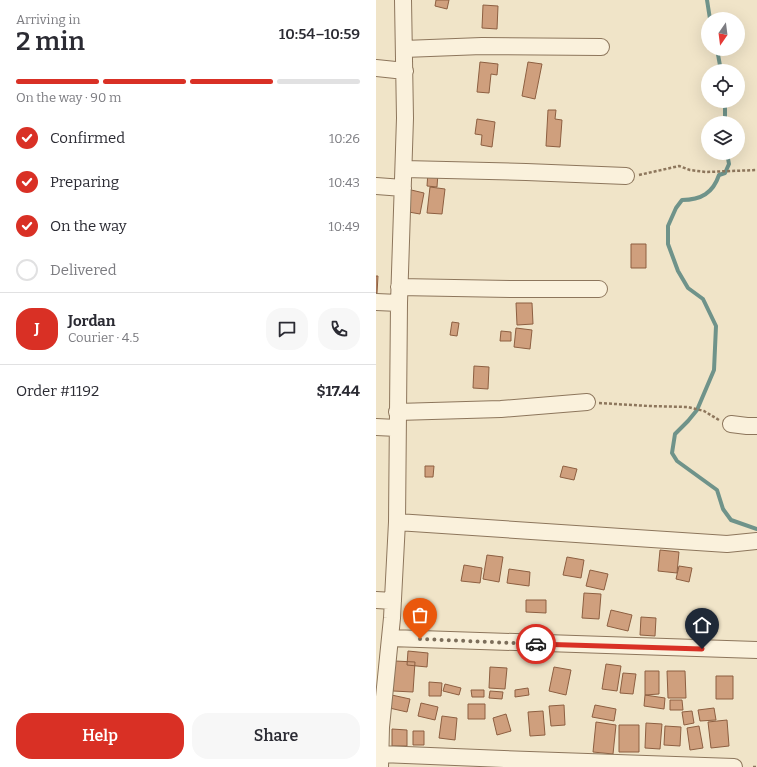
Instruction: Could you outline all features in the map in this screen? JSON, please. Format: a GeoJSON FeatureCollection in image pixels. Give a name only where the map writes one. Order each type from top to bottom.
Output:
{"type":"FeatureCollection","features":[{"type":"Feature","properties":{"kind":"street"},"geometry":{"type":"LineString","coordinates":[[403,0],[405,70],[404,169],[399,295],[397,522],[390,638],[379,727],[380,760],[537,761],[734,767]]}},
{"type":"Feature","properties":{"kind":"street"},"geometry":{"type":"LineString","coordinates":[[404,48],[482,46],[601,47]]}},
{"type":"Feature","properties":{"kind":"street"},"geometry":{"type":"LineString","coordinates":[[376,68],[405,70]]}},
{"type":"Feature","properties":{"kind":"street"},"geometry":{"type":"LineString","coordinates":[[404,169],[626,176]]}},
{"type":"Feature","properties":{"kind":"street"},"geometry":{"type":"LineString","coordinates":[[376,186],[403,188]]}},
{"type":"Feature","properties":{"kind":"street"},"geometry":{"type":"LineString","coordinates":[[376,302],[399,295],[510,289],[599,289]]}},
{"type":"Feature","properties":{"kind":"street"},"geometry":{"type":"LineString","coordinates":[[376,427],[397,420],[587,402]]}},
{"type":"Feature","properties":{"kind":"street"},"geometry":{"type":"LineString","coordinates":[[731,424],[757,426]]}},
{"type":"Feature","properties":{"kind":"street"},"geometry":{"type":"LineString","coordinates":[[397,522],[728,544],[757,541]]}},
{"type":"Feature","properties":{"kind":"street"},"geometry":{"type":"LineString","coordinates":[[376,600],[393,601]]}},
{"type":"Feature","properties":{"kind":"street"},"geometry":{"type":"LineString","coordinates":[[390,638],[757,650]]}},
{"type":"Feature","properties":{"kind":"path"},"geometry":{"type":"LineString","coordinates":[[626,176],[649,174],[679,166],[690,170],[706,172],[757,170]]}},
{"type":"Feature","properties":{"kind":"path"},"geometry":{"type":"LineString","coordinates":[[587,402],[649,406],[688,406],[704,411],[713,418],[731,424]]}},
{"type":"Feature","properties":{"kind":"building"},"geometry":{"type":"Polygon","coordinates":[[[436,0],[449,0],[447,9],[435,6],[436,0]]]}},
{"type":"Feature","properties":{"kind":"building"},"geometry":{"type":"Polygon","coordinates":[[[483,5],[498,6],[497,29],[482,28],[483,5]]]}},
{"type":"Feature","properties":{"kind":"building"},"geometry":{"type":"Polygon","coordinates":[[[480,62],[498,64],[497,75],[491,74],[489,93],[477,92],[480,62]]]}},
{"type":"Feature","properties":{"kind":"building"},"geometry":{"type":"Polygon","coordinates":[[[528,62],[542,64],[535,99],[522,96],[528,62]]]}},
{"type":"Feature","properties":{"kind":"building"},"geometry":{"type":"Polygon","coordinates":[[[548,110],[556,110],[555,119],[562,120],[560,147],[546,146],[548,110]]]}},
{"type":"Feature","properties":{"kind":"building"},"geometry":{"type":"Polygon","coordinates":[[[477,119],[495,122],[492,147],[481,145],[482,135],[475,134],[477,119]]]}},
{"type":"Feature","properties":{"kind":"building"},"geometry":{"type":"Polygon","coordinates":[[[428,172],[438,173],[437,187],[427,186],[428,172]]]}},
{"type":"Feature","properties":{"kind":"building"},"geometry":{"type":"Polygon","coordinates":[[[430,187],[445,189],[442,214],[427,213],[430,187]]]}},
{"type":"Feature","properties":{"kind":"building"},"geometry":{"type":"Polygon","coordinates":[[[407,189],[424,193],[420,214],[403,211],[407,189]]]}},
{"type":"Feature","properties":{"kind":"building"},"geometry":{"type":"Polygon","coordinates":[[[631,244],[646,244],[646,268],[631,268],[631,244]]]}},
{"type":"Feature","properties":{"kind":"building"},"geometry":{"type":"Polygon","coordinates":[[[376,276],[378,276],[377,293],[376,293],[376,276]]]}},
{"type":"Feature","properties":{"kind":"building"},"geometry":{"type":"Polygon","coordinates":[[[516,303],[532,303],[533,324],[517,325],[516,303]]]}},
{"type":"Feature","properties":{"kind":"building"},"geometry":{"type":"Polygon","coordinates":[[[452,322],[459,323],[457,336],[450,335],[452,322]]]}},
{"type":"Feature","properties":{"kind":"building"},"geometry":{"type":"Polygon","coordinates":[[[516,328],[532,330],[530,349],[514,347],[516,328]]]}},
{"type":"Feature","properties":{"kind":"building"},"geometry":{"type":"Polygon","coordinates":[[[501,331],[511,332],[511,341],[500,341],[501,331]]]}},
{"type":"Feature","properties":{"kind":"building"},"geometry":{"type":"Polygon","coordinates":[[[474,366],[489,367],[488,389],[473,388],[474,366]]]}},
{"type":"Feature","properties":{"kind":"building"},"geometry":{"type":"Polygon","coordinates":[[[425,466],[434,466],[433,477],[425,477],[425,466]]]}},
{"type":"Feature","properties":{"kind":"building"},"geometry":{"type":"Polygon","coordinates":[[[563,466],[577,469],[574,480],[560,477],[563,466]]]}},
{"type":"Feature","properties":{"kind":"building"},"geometry":{"type":"Polygon","coordinates":[[[660,550],[679,552],[677,573],[658,571],[660,550]]]}},
{"type":"Feature","properties":{"kind":"building"},"geometry":{"type":"Polygon","coordinates":[[[487,555],[503,557],[499,582],[483,579],[487,555]]]}},
{"type":"Feature","properties":{"kind":"building"},"geometry":{"type":"Polygon","coordinates":[[[567,557],[584,560],[581,578],[563,575],[567,557]]]}},
{"type":"Feature","properties":{"kind":"building"},"geometry":{"type":"Polygon","coordinates":[[[464,565],[482,568],[480,583],[461,581],[464,565]]]}},
{"type":"Feature","properties":{"kind":"building"},"geometry":{"type":"Polygon","coordinates":[[[679,566],[692,568],[689,582],[676,579],[679,566]]]}},
{"type":"Feature","properties":{"kind":"building"},"geometry":{"type":"Polygon","coordinates":[[[509,569],[530,572],[529,586],[507,583],[509,569]]]}},
{"type":"Feature","properties":{"kind":"building"},"geometry":{"type":"Polygon","coordinates":[[[590,570],[608,574],[604,590],[586,586],[590,570]]]}},
{"type":"Feature","properties":{"kind":"building"},"geometry":{"type":"Polygon","coordinates":[[[584,593],[601,594],[599,619],[582,618],[584,593]]]}},
{"type":"Feature","properties":{"kind":"building"},"geometry":{"type":"Polygon","coordinates":[[[526,600],[546,600],[546,613],[526,612],[526,600]]]}},
{"type":"Feature","properties":{"kind":"building"},"geometry":{"type":"Polygon","coordinates":[[[611,610],[632,615],[628,631],[607,626],[611,610]]]}},
{"type":"Feature","properties":{"kind":"building"},"geometry":{"type":"Polygon","coordinates":[[[641,617],[656,618],[655,636],[640,635],[641,617]]]}},
{"type":"Feature","properties":{"kind":"building"},"geometry":{"type":"Polygon","coordinates":[[[408,651],[428,653],[427,667],[407,665],[408,651]]]}},
{"type":"Feature","properties":{"kind":"building"},"geometry":{"type":"Polygon","coordinates":[[[395,661],[415,662],[413,692],[393,691],[395,661]]]}},
{"type":"Feature","properties":{"kind":"building"},"geometry":{"type":"Polygon","coordinates":[[[606,664],[621,666],[617,691],[602,689],[606,664]]]}},
{"type":"Feature","properties":{"kind":"building"},"geometry":{"type":"Polygon","coordinates":[[[490,667],[507,668],[505,689],[489,688],[490,667]]]}},
{"type":"Feature","properties":{"kind":"building"},"geometry":{"type":"Polygon","coordinates":[[[554,667],[571,670],[566,695],[549,691],[554,667]]]}},
{"type":"Feature","properties":{"kind":"building"},"geometry":{"type":"Polygon","coordinates":[[[645,671],[659,671],[659,694],[645,695],[645,671]]]}},
{"type":"Feature","properties":{"kind":"building"},"geometry":{"type":"Polygon","coordinates":[[[667,671],[685,671],[686,698],[668,698],[667,671]]]}},
{"type":"Feature","properties":{"kind":"building"},"geometry":{"type":"Polygon","coordinates":[[[623,673],[636,674],[633,694],[620,693],[623,673]]]}},
{"type":"Feature","properties":{"kind":"building"},"geometry":{"type":"Polygon","coordinates":[[[716,676],[733,676],[733,699],[716,699],[716,676]]]}},
{"type":"Feature","properties":{"kind":"building"},"geometry":{"type":"Polygon","coordinates":[[[429,682],[442,683],[441,696],[429,696],[429,682]]]}},
{"type":"Feature","properties":{"kind":"building"},"geometry":{"type":"Polygon","coordinates":[[[445,684],[461,688],[459,695],[443,691],[445,684]]]}},
{"type":"Feature","properties":{"kind":"building"},"geometry":{"type":"Polygon","coordinates":[[[528,688],[529,695],[515,697],[515,690],[528,688]]]}},
{"type":"Feature","properties":{"kind":"building"},"geometry":{"type":"Polygon","coordinates":[[[471,690],[484,690],[484,697],[472,697],[471,690]]]}},
{"type":"Feature","properties":{"kind":"building"},"geometry":{"type":"Polygon","coordinates":[[[490,691],[503,692],[502,699],[489,698],[490,691]]]}},
{"type":"Feature","properties":{"kind":"building"},"geometry":{"type":"Polygon","coordinates":[[[387,694],[410,699],[407,712],[385,707],[387,694]]]}},
{"type":"Feature","properties":{"kind":"building"},"geometry":{"type":"Polygon","coordinates":[[[645,695],[665,698],[664,709],[644,706],[645,695]]]}},
{"type":"Feature","properties":{"kind":"building"},"geometry":{"type":"Polygon","coordinates":[[[670,700],[682,700],[683,710],[670,710],[670,700]]]}},
{"type":"Feature","properties":{"kind":"building"},"geometry":{"type":"Polygon","coordinates":[[[421,703],[438,707],[435,720],[418,716],[421,703]]]}},
{"type":"Feature","properties":{"kind":"building"},"geometry":{"type":"Polygon","coordinates":[[[468,704],[485,704],[485,719],[468,719],[468,704]]]}},
{"type":"Feature","properties":{"kind":"building"},"geometry":{"type":"Polygon","coordinates":[[[564,705],[565,725],[551,726],[549,706],[564,705]]]}},
{"type":"Feature","properties":{"kind":"building"},"geometry":{"type":"Polygon","coordinates":[[[595,705],[616,709],[614,721],[592,717],[595,705]]]}},
{"type":"Feature","properties":{"kind":"building"},"geometry":{"type":"Polygon","coordinates":[[[714,708],[716,720],[700,721],[698,710],[714,708]]]}},
{"type":"Feature","properties":{"kind":"building"},"geometry":{"type":"Polygon","coordinates":[[[543,711],[545,735],[530,736],[528,712],[543,711]]]}},
{"type":"Feature","properties":{"kind":"building"},"geometry":{"type":"Polygon","coordinates":[[[692,711],[694,723],[684,725],[682,712],[692,711]]]}},
{"type":"Feature","properties":{"kind":"building"},"geometry":{"type":"Polygon","coordinates":[[[506,714],[511,731],[497,735],[493,718],[506,714]]]}},
{"type":"Feature","properties":{"kind":"building"},"geometry":{"type":"Polygon","coordinates":[[[442,716],[457,718],[455,740],[439,738],[442,716]]]}},
{"type":"Feature","properties":{"kind":"building"},"geometry":{"type":"Polygon","coordinates":[[[727,720],[729,746],[711,748],[708,722],[727,720]]]}},
{"type":"Feature","properties":{"kind":"building"},"geometry":{"type":"Polygon","coordinates":[[[596,722],[616,725],[613,754],[593,752],[596,722]]]}},
{"type":"Feature","properties":{"kind":"building"},"geometry":{"type":"Polygon","coordinates":[[[646,723],[662,724],[660,749],[645,748],[646,723]]]}},
{"type":"Feature","properties":{"kind":"building"},"geometry":{"type":"Polygon","coordinates":[[[619,725],[639,725],[639,752],[619,752],[619,725]]]}},
{"type":"Feature","properties":{"kind":"building"},"geometry":{"type":"Polygon","coordinates":[[[665,726],[681,727],[680,746],[664,745],[665,726]]]}},
{"type":"Feature","properties":{"kind":"building"},"geometry":{"type":"Polygon","coordinates":[[[699,726],[703,748],[690,750],[687,728],[699,726]]]}},
{"type":"Feature","properties":{"kind":"building"},"geometry":{"type":"Polygon","coordinates":[[[392,729],[407,730],[407,746],[392,746],[392,729]]]}},
{"type":"Feature","properties":{"kind":"building"},"geometry":{"type":"Polygon","coordinates":[[[413,731],[424,731],[424,745],[413,745],[413,731]]]}},
{"type":"Feature","properties":{"kind":"waterway"},"geometry":{"type":"LineString","coordinates":[[707,0],[709,12]]}},
{"type":"Feature","properties":{"kind":"waterway"},"geometry":{"type":"LineString","coordinates":[[718,56],[720,64]]}},
{"type":"Feature","properties":{"kind":"waterway"},"geometry":{"type":"LineString","coordinates":[[725,108],[725,116]]}},
{"type":"Feature","properties":{"kind":"waterway"},"geometry":{"type":"LineString","coordinates":[[728,160],[729,164],[725,173],[719,175],[710,191],[695,199],[682,200],[676,208],[668,226],[668,244],[678,271],[688,288],[703,299],[716,326],[714,370],[697,410],[675,434],[672,453],[677,461],[717,490],[723,509],[731,520],[757,529]]}},
{"type":"Feature","properties":{"kind":"way so far"},"geometry":{"type":"LineString","coordinates":[[420,639],[536,644]]}},
{"type":"Feature","properties":{"kind":"route"},"geometry":{"type":"LineString","coordinates":[[536,644],[702,649]]}}]}
